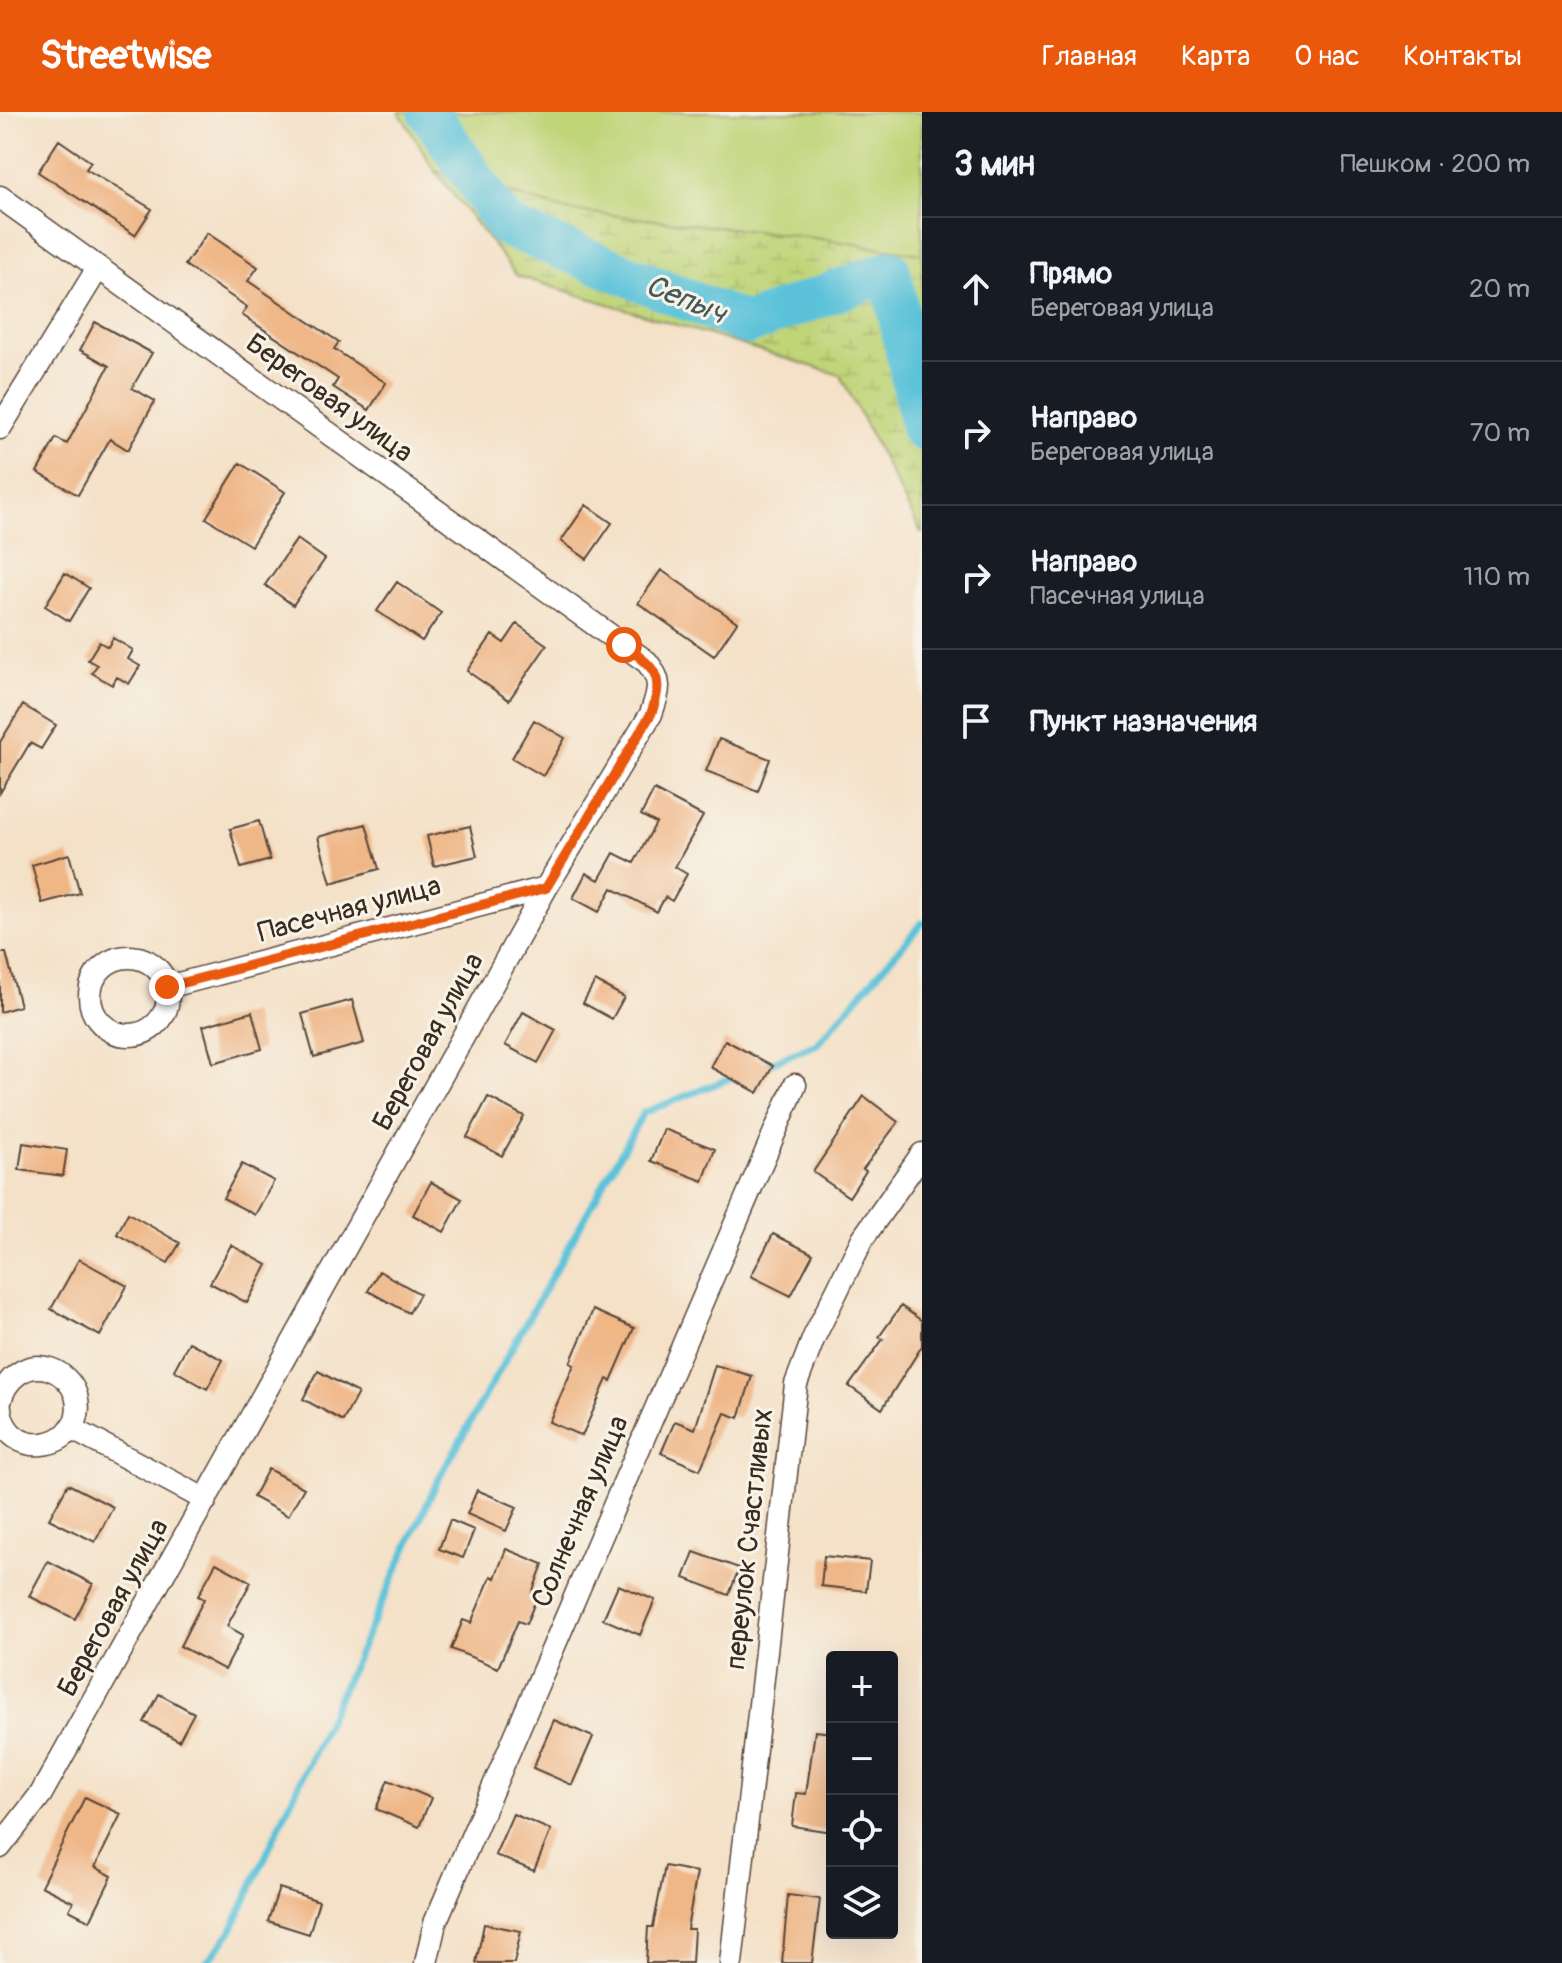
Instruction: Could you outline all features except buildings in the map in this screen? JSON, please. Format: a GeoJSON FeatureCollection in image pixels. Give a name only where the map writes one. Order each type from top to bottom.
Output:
{"type":"FeatureCollection","features":[{"type":"Feature","properties":{"kind":"street","name":"Береговая улица"},"geometry":{"type":"LineString","coordinates":[[0,197],[647,662],[657,675],[659,691],[651,714],[546,888],[41,1794],[0,1847]]}},
{"type":"Feature","properties":{"kind":"street"},"geometry":{"type":"LineString","coordinates":[[0,428],[98,268]]}},
{"type":"Feature","properties":{"kind":"street","name":"Пасечная улица"},"geometry":{"type":"LineString","coordinates":[[167,987],[546,888]]}},
{"type":"Feature","properties":{"kind":"street","name":"Солнечная улица"},"geometry":{"type":"LineString","coordinates":[[426,1963],[435,1923],[795,1085]]}},
{"type":"Feature","properties":{"kind":"street","name":"переулок Счастливых"},"geometry":{"type":"LineString","coordinates":[[731,1963],[796,1384],[814,1337],[863,1238],[922,1154]]}},
{"type":"Feature","properties":{"kind":"street"},"geometry":{"type":"LineString","coordinates":[[0,1402],[6,1384],[22,1371],[41,1367],[61,1374],[74,1389],[77,1409],[71,1428],[64,1436],[46,1444],[26,1443],[9,1432],[0,1408]]}},
{"type":"Feature","properties":{"kind":"street"},"geometry":{"type":"LineString","coordinates":[[71,1428],[206,1500]]}},
{"type":"Feature","properties":{"kind":"green space"},"geometry":{"type":"Polygon","coordinates":[[[399,112],[922,112],[922,255],[566,210],[435,171],[399,112]]]}},
{"type":"Feature","properties":{"kind":"green space"},"geometry":{"type":"Polygon","coordinates":[[[435,171],[566,210],[808,237],[922,254],[922,534],[840,375],[517,276],[435,171]]]}},
{"type":"Feature","properties":{"kind":"waterway","name":"Сепыч"},"geometry":{"type":"LineString","coordinates":[[429,112],[506,226],[747,324],[890,271],[922,430]]}},
{"type":"Feature","properties":{"kind":"waterway"},"geometry":{"type":"LineString","coordinates":[[763,1066],[817,1044],[922,923]]}},
{"type":"Feature","properties":{"kind":"waterway"},"geometry":{"type":"LineString","coordinates":[[206,1963],[231,1932],[437,1482],[643,1113],[736,1076]]}},
{"type":"Feature","properties":{"kind":"route"},"geometry":{"type":"LineString","coordinates":[[167,987],[546,888],[651,714],[659,691],[657,675],[647,662],[624,645]]}}]}
